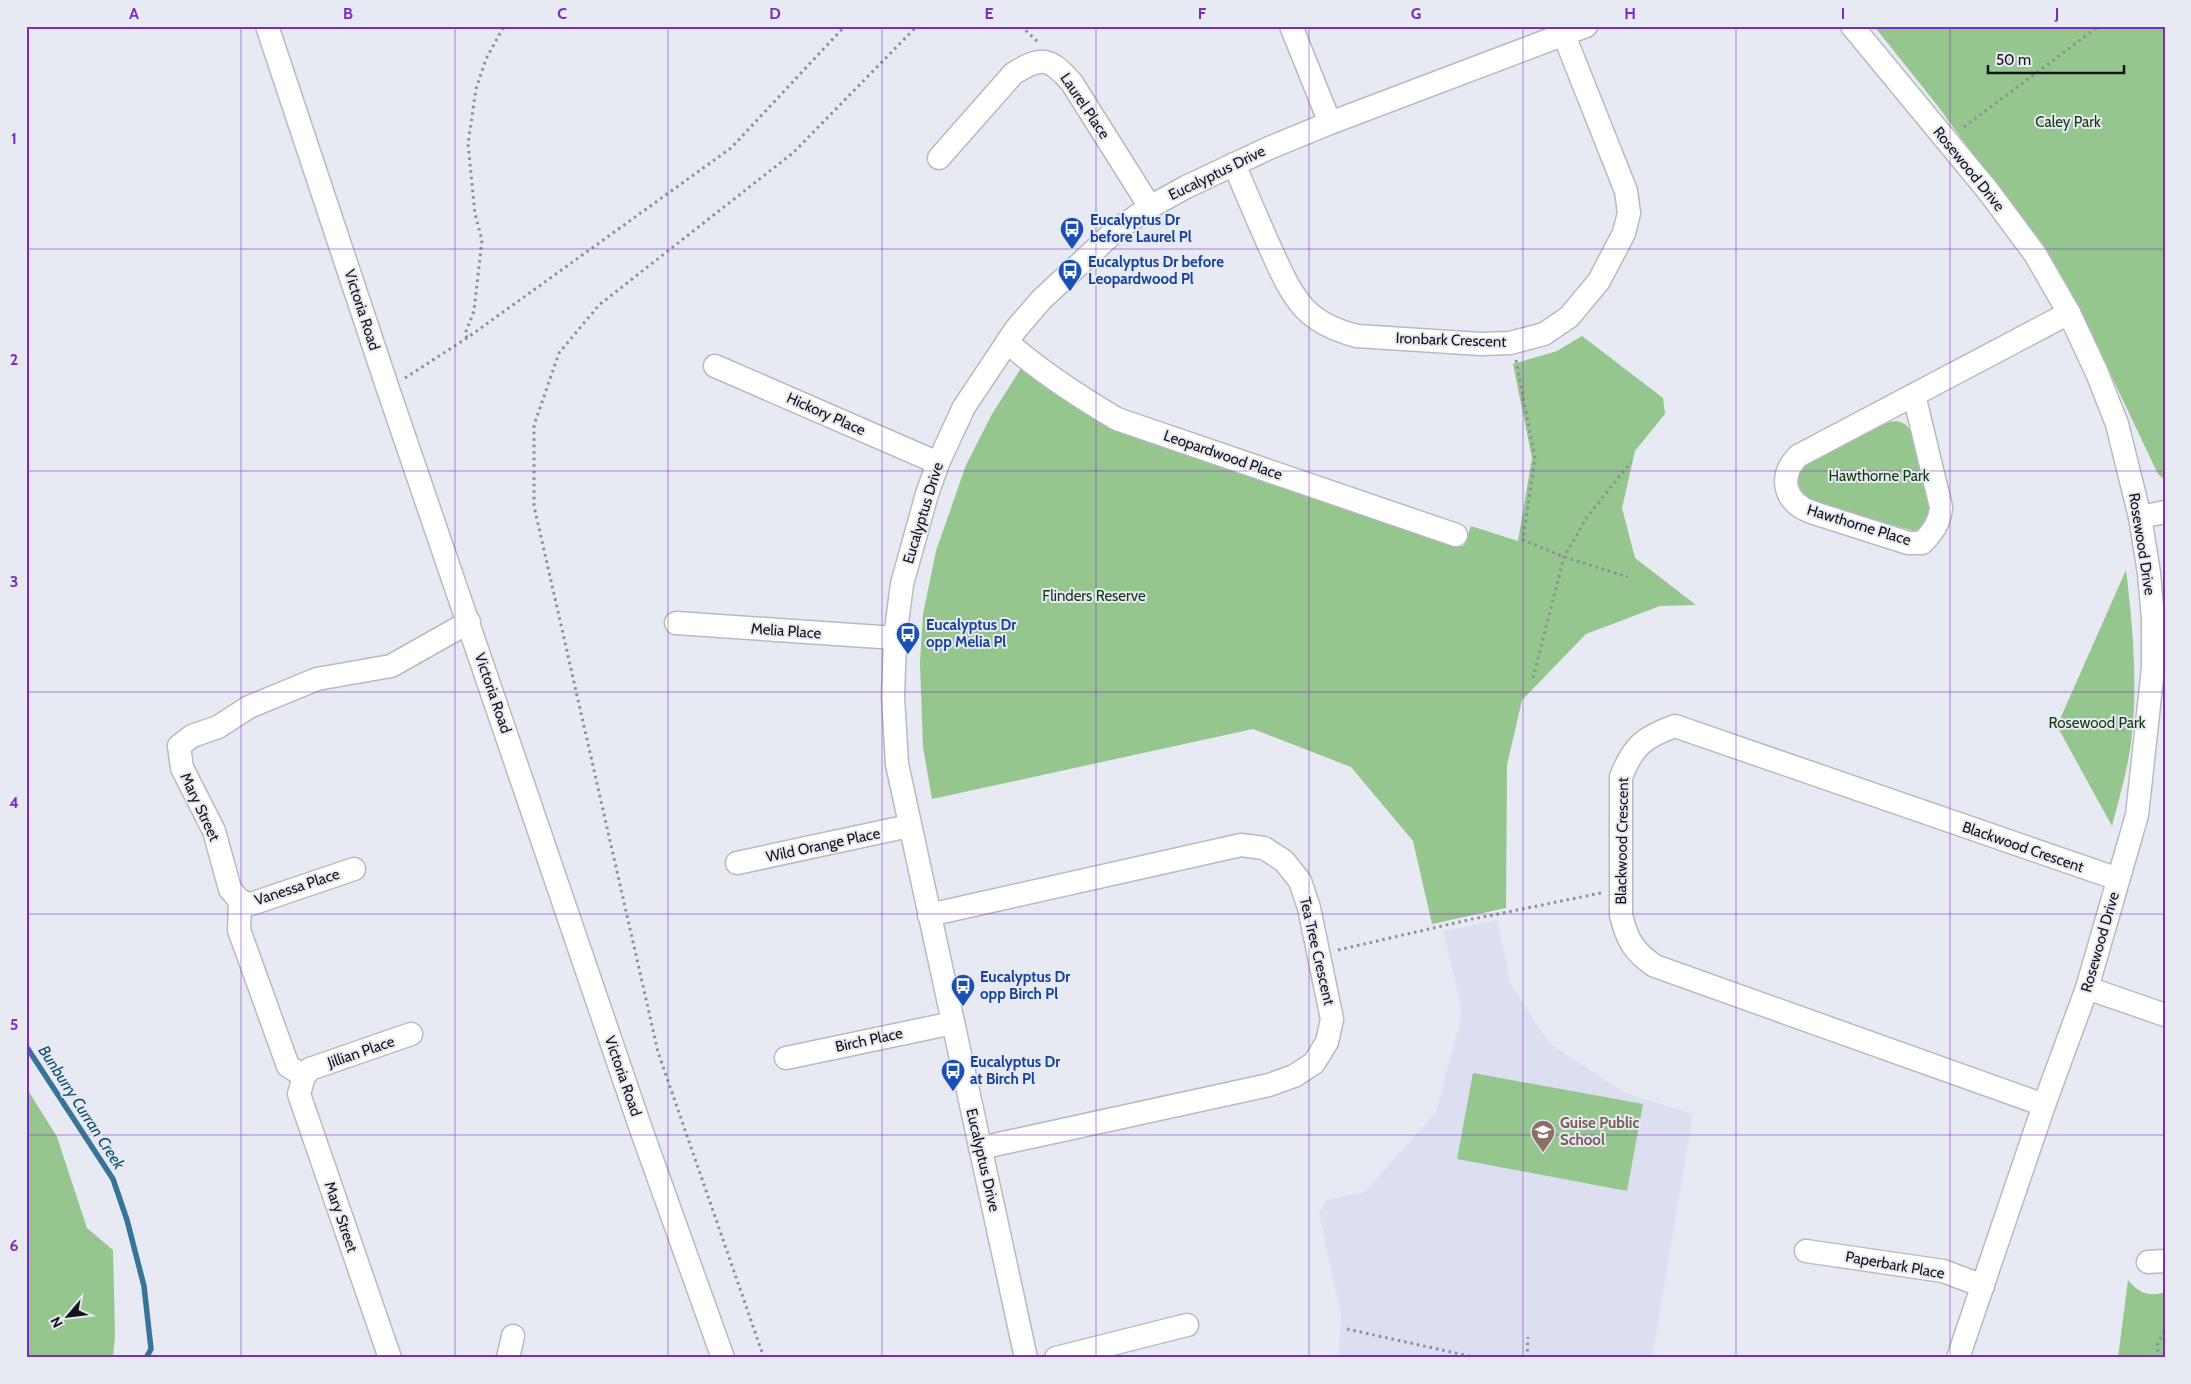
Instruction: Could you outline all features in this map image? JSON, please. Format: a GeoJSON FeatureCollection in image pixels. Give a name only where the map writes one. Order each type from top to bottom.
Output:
{"type":"FeatureCollection","features":[{"type":"Feature","properties":{"kind":"street","name":"Victoria Road"},"geometry":{"type":"LineString","coordinates":[[267,26],[388,389],[642,1132],[723,1358]]}},
{"type":"Feature","properties":{"kind":"street"},"geometry":{"type":"LineString","coordinates":[[1291,26],[1330,123]]}},
{"type":"Feature","properties":{"kind":"street","name":"Eucalyptus Drive"},"geometry":{"type":"LineString","coordinates":[[1026,1358],[897,764],[893,697],[895,638],[902,584],[911,545],[938,463],[964,408],[1007,342],[1041,300],[1115,232],[1150,207],[1234,164],[1330,123],[1586,26]]}},
{"type":"Feature","properties":{"kind":"street","name":"Rosewood Drive"},"geometry":{"type":"LineString","coordinates":[[1852,26],[1989,192],[2035,254],[2069,313],[2117,424],[2140,517],[2149,573],[2153,619],[2153,668],[2137,815],[2087,988],[2044,1105],[1958,1358]]}},
{"type":"Feature","properties":{"kind":"street","name":"Ironbark Crescent"},"geometry":{"type":"LineString","coordinates":[[1234,164],[1283,277],[1304,308],[1318,320],[1337,331],[1357,336],[1481,344],[1510,343],[1544,334],[1569,317],[1600,281],[1624,233],[1629,214],[1626,190],[1564,35]]}},
{"type":"Feature","properties":{"kind":"street","name":"Laurel Place"},"geometry":{"type":"LineString","coordinates":[[939,158],[1014,74],[1029,64],[1043,60],[1057,66],[1072,83],[1150,207]]}},
{"type":"Feature","properties":{"kind":"street","name":"Hawthorne Place"},"geometry":{"type":"LineString","coordinates":[[1914,395],[1941,506],[1937,524],[1932,533],[1922,543],[1908,543],[1820,515],[1802,509],[1794,502],[1788,493],[1786,484],[1790,464],[1798,456],[2069,313]]}},
{"type":"Feature","properties":{"kind":"street","name":"Leopardwood Place"},"geometry":{"type":"LineString","coordinates":[[1007,342],[1079,396],[1117,419],[1456,535]]}},
{"type":"Feature","properties":{"kind":"street","name":"Hickory Place"},"geometry":{"type":"LineString","coordinates":[[715,366],[938,463]]}},
{"type":"Feature","properties":{"kind":"street"},"geometry":{"type":"LineString","coordinates":[[2140,517],[2165,512]]}},
{"type":"Feature","properties":{"kind":"street","name":"Mary Street"},"geometry":{"type":"LineString","coordinates":[[240,901],[230,889],[214,832],[182,768],[179,746],[192,736],[218,727],[249,706],[317,679],[391,666],[469,622]]}},
{"type":"Feature","properties":{"kind":"street","name":"Melia Place"},"geometry":{"type":"LineString","coordinates":[[676,623],[895,638]]}},
{"type":"Feature","properties":{"kind":"street","name":"Blackwood Crescent"},"geometry":{"type":"LineString","coordinates":[[2044,1105],[1655,966],[1640,956],[1626,935],[1621,915],[1621,778],[1628,757],[1640,743],[1656,733],[1675,726],[2118,879]]}},
{"type":"Feature","properties":{"kind":"street","name":"Wild Orange Place"},"geometry":{"type":"LineString","coordinates":[[737,863],[909,826]]}},
{"type":"Feature","properties":{"kind":"street","name":"Tea Tree Crescent"},"geometry":{"type":"LineString","coordinates":[[929,915],[1241,845],[1264,848],[1284,861],[1300,881],[1309,908],[1332,1018],[1327,1042],[1314,1063],[1294,1076],[1269,1085],[980,1148]]}},
{"type":"Feature","properties":{"kind":"street","name":"Vanessa Place"},"geometry":{"type":"LineString","coordinates":[[240,901],[251,904],[354,869]]}},
{"type":"Feature","properties":{"kind":"street"},"geometry":{"type":"LineString","coordinates":[[240,901],[238,930],[288,1066],[307,1072]]}},
{"type":"Feature","properties":{"kind":"street"},"geometry":{"type":"LineString","coordinates":[[2087,988],[2165,1015]]}},
{"type":"Feature","properties":{"kind":"street","name":"Birch Place"},"geometry":{"type":"LineString","coordinates":[[786,1058],[953,1023]]}},
{"type":"Feature","properties":{"kind":"street","name":"Jillian Place"},"geometry":{"type":"LineString","coordinates":[[307,1072],[411,1034]]}},
{"type":"Feature","properties":{"kind":"street","name":"Mary Street"},"geometry":{"type":"LineString","coordinates":[[307,1072],[299,1094],[390,1358]]}},
{"type":"Feature","properties":{"kind":"street","name":"Paperbark Place"},"geometry":{"type":"LineString","coordinates":[[1806,1251],[1942,1271],[1983,1286]]}},
{"type":"Feature","properties":{"kind":"street"},"geometry":{"type":"LineString","coordinates":[[1056,1358],[1187,1325]]}},
{"type":"Feature","properties":{"kind":"path"},"geometry":{"type":"LineString","coordinates":[[467,338],[466,334],[474,311],[482,240],[475,214],[468,144],[476,89],[486,59],[504,26]]}},
{"type":"Feature","properties":{"kind":"path"},"geometry":{"type":"LineString","coordinates":[[388,389],[467,338],[731,148],[845,26]]}},
{"type":"Feature","properties":{"kind":"path"},"geometry":{"type":"LineString","coordinates":[[764,1358],[658,1052],[534,506],[534,425],[559,353],[599,305],[794,152],[917,26]]}},
{"type":"Feature","properties":{"kind":"path"},"geometry":{"type":"LineString","coordinates":[[1964,127],[2099,26]]}},
{"type":"Feature","properties":{"kind":"path"},"geometry":{"type":"LineString","coordinates":[[1510,343],[1516,358],[1535,458],[1523,540],[1564,557],[1628,577]]}},
{"type":"Feature","properties":{"kind":"path"},"geometry":{"type":"LineString","coordinates":[[1533,678],[1564,557],[1588,517],[1631,462]]}},
{"type":"Feature","properties":{"kind":"path"},"geometry":{"type":"LineString","coordinates":[[2076,728],[2131,730]]}},
{"type":"Feature","properties":{"kind":"path"},"geometry":{"type":"LineString","coordinates":[[1318,955],[1468,920],[1621,889]]}},
{"type":"Feature","properties":{"kind":"path"},"geometry":{"type":"LineString","coordinates":[[1346,1328],[1478,1358]]}},
{"type":"Feature","properties":{"kind":"path"},"geometry":{"type":"LineString","coordinates":[[2159,1358],[2157,1345],[2165,1330]]}},
{"type":"Feature","properties":{"kind":"path"},"geometry":{"type":"LineString","coordinates":[[1527,1358],[1528,1337]]}},
{"type":"Feature","properties":{"kind":"shaded area","name":"Guise Public School"},"geometry":{"type":"Polygon","coordinates":[[[1497,920],[1511,985],[1549,1043],[1625,1093],[1693,1114],[1652,1358],[1339,1358],[1341,1315],[1319,1213],[1327,1200],[1365,1192],[1436,1112],[1462,1014],[1444,931],[1497,920]]]}},
{"type":"Feature","properties":{"kind":"green space","name":"Caley Park"},"geometry":{"type":"Polygon","coordinates":[[[1874,26],[2165,26],[2165,480],[2158,474],[2092,335],[2056,269],[1937,105],[1874,26]]]}},
{"type":"Feature","properties":{"kind":"green space","name":"Flinders Reserve"},"geometry":{"type":"Polygon","coordinates":[[[1582,336],[1663,398],[1665,414],[1635,451],[1622,508],[1635,558],[1696,605],[1660,606],[1586,634],[1522,700],[1507,765],[1506,908],[1432,924],[1413,841],[1351,767],[1253,729],[932,799],[923,747],[920,663],[923,614],[936,551],[966,465],[992,414],[1023,365],[1158,445],[1464,546],[1471,526],[1518,541],[1532,458],[1513,364],[1557,351],[1582,336]]]}},
{"type":"Feature","properties":{"kind":"green space","name":"Hawthorne Park"},"geometry":{"type":"Polygon","coordinates":[[[1897,421],[1905,424],[1913,432],[1931,512],[1924,527],[1914,531],[1811,502],[1802,494],[1798,480],[1806,464],[1889,422],[1897,421]]]}},
{"type":"Feature","properties":{"kind":"green space","name":"Rosewood Park"},"geometry":{"type":"Polygon","coordinates":[[[2126,570],[2134,656],[2133,722],[2123,785],[2112,826],[2057,726],[2126,570]]]}},
{"type":"Feature","properties":{"kind":"green space"},"geometry":{"type":"Polygon","coordinates":[[[1473,1073],[1643,1104],[1627,1191],[1457,1159],[1473,1073]]]}},
{"type":"Feature","properties":{"kind":"green space"},"geometry":{"type":"Polygon","coordinates":[[[26,1087],[57,1137],[87,1228],[113,1250],[115,1335],[113,1358],[26,1358],[26,1087]]]}},
{"type":"Feature","properties":{"kind":"green space"},"geometry":{"type":"Polygon","coordinates":[[[2128,1280],[2144,1293],[2159,1294],[2165,1292],[2165,1358],[2118,1358],[2128,1280]]]}},
{"type":"Feature","properties":{"kind":"waterway","name":"Bunburry Curran Creek"},"geometry":{"type":"LineString","coordinates":[[26,1046],[113,1179],[127,1220],[144,1286],[151,1349],[146,1358]]}},
{"type":"Feature","properties":{"kind":"place","name":"Eucalyptus Dr before Laurel Pl"},"geometry":{"type":"Point","coordinates":[1072,250]}},
{"type":"Feature","properties":{"kind":"place","name":"Eucalyptus Dr before Leopardwood Pl"},"geometry":{"type":"Point","coordinates":[1070,292]}},
{"type":"Feature","properties":{"kind":"place","name":"Eucalyptus Dr opp Melia Pl"},"geometry":{"type":"Point","coordinates":[908,655]}},
{"type":"Feature","properties":{"kind":"place","name":"Eucalyptus Dr opp Birch Pl"},"geometry":{"type":"Point","coordinates":[963,1007]}},
{"type":"Feature","properties":{"kind":"place","name":"Eucalyptus Dr at Birch Pl"},"geometry":{"type":"Point","coordinates":[953,1092]}},
{"type":"Feature","properties":{"kind":"place","name":"Guise Public School"},"geometry":{"type":"Point","coordinates":[1543,1153]}}]}
